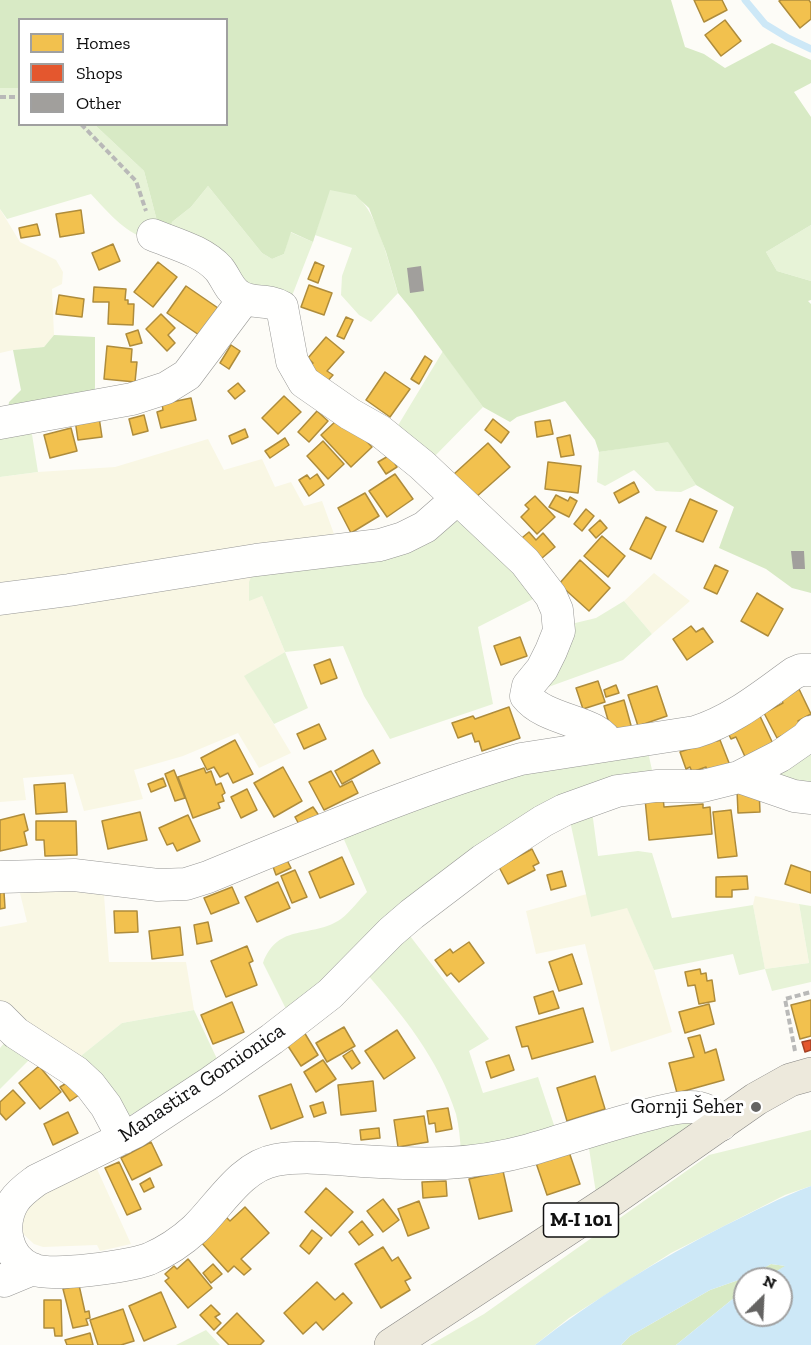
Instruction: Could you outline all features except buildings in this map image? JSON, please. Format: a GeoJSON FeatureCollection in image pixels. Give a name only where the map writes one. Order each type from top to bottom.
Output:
{"type":"FeatureCollection","features":[{"type":"Feature","properties":{"kind":"main road","name":"M-I 101"},"geometry":{"type":"LineString","coordinates":[[391,1345],[613,1199],[768,1091],[790,1080],[811,1074]]}},
{"type":"Feature","properties":{"kind":"street"},"geometry":{"type":"LineString","coordinates":[[153,235],[210,261],[233,291],[244,299],[272,302],[282,307],[292,361],[304,382],[380,431],[422,465],[525,562],[542,582],[557,610],[559,632],[542,669],[528,687],[526,696],[541,710],[596,731],[606,737],[609,745]]}},
{"type":"Feature","properties":{"kind":"street"},"geometry":{"type":"LineString","coordinates":[[0,423],[132,399],[166,388],[187,375],[244,299]]}},
{"type":"Feature","properties":{"kind":"street"},"geometry":{"type":"LineString","coordinates":[[0,599],[256,560],[380,545],[403,538],[425,527],[458,499]]}},
{"type":"Feature","properties":{"kind":"street"},"geometry":{"type":"LineString","coordinates":[[0,877],[74,875],[158,885],[186,884],[364,813],[494,767],[521,759],[706,729],[743,709],[794,673],[811,670]]}},
{"type":"Feature","properties":{"kind":"street","name":"Manastira Gomionica"},"geometry":{"type":"LineString","coordinates":[[9,1280],[16,1258],[5,1237],[6,1218],[14,1201],[37,1180],[123,1138],[211,1082],[272,1039],[330,993],[412,914],[483,860],[564,810],[617,791],[656,786],[703,786],[739,777],[780,756],[811,732]]}},
{"type":"Feature","properties":{"kind":"street"},"geometry":{"type":"LineString","coordinates":[[739,777],[794,796],[811,798]]}},
{"type":"Feature","properties":{"kind":"street"},"geometry":{"type":"LineString","coordinates":[[0,1017],[16,1033],[76,1072],[90,1085],[106,1106],[123,1138]]}},
{"type":"Feature","properties":{"kind":"street","name":"Manastira Gomionica"},"geometry":{"type":"LineString","coordinates":[[9,1280],[44,1272],[109,1267],[148,1259],[172,1247],[194,1230],[248,1174],[265,1163],[275,1160],[308,1157],[410,1163],[461,1163],[528,1150],[626,1120],[768,1091]]}},
{"type":"Feature","properties":{"kind":"street"},"geometry":{"type":"LineString","coordinates":[[687,1107],[703,1109],[713,1115],[721,1125]]}},
{"type":"Feature","properties":{"kind":"path"},"geometry":{"type":"LineString","coordinates":[[0,98],[18,97]]}},
{"type":"Feature","properties":{"kind":"path"},"geometry":{"type":"LineString","coordinates":[[83,126],[136,180],[153,235]]}},
{"type":"Feature","properties":{"kind":"path"},"geometry":{"type":"LineString","coordinates":[[794,1037],[785,999],[811,992]]}},
{"type":"Feature","properties":{"kind":"shaded area"},"geometry":{"type":"Polygon","coordinates":[[[0,209],[20,242],[56,260],[63,272],[62,284],[52,289],[54,335],[44,347],[0,353],[0,209]]]}},
{"type":"Feature","properties":{"kind":"shaded area"},"geometry":{"type":"Polygon","coordinates":[[[208,439],[224,470],[262,459],[275,487],[291,482],[304,506],[322,501],[338,545],[0,592],[0,477],[115,467],[208,439]]]}},
{"type":"Feature","properties":{"kind":"shaded area"},"geometry":{"type":"Polygon","coordinates":[[[254,571],[249,600],[262,596],[285,652],[245,676],[291,753],[259,768],[238,733],[183,756],[134,770],[143,799],[84,811],[73,774],[23,778],[26,800],[0,802],[0,605],[254,571]]]}},
{"type":"Feature","properties":{"kind":"shaded area"},"geometry":{"type":"Polygon","coordinates":[[[654,573],[690,601],[652,634],[624,601],[654,573]]]}},
{"type":"Feature","properties":{"kind":"shaded area"},"geometry":{"type":"Polygon","coordinates":[[[18,885],[104,895],[109,962],[186,962],[194,1010],[122,1023],[77,1059],[0,1005],[0,927],[27,922],[18,885]]]}},
{"type":"Feature","properties":{"kind":"shaded area"},"geometry":{"type":"Polygon","coordinates":[[[587,894],[591,917],[627,907],[654,970],[672,1032],[611,1052],[585,944],[536,954],[526,911],[587,894]]]}},
{"type":"Feature","properties":{"kind":"shaded area"},"geometry":{"type":"Polygon","coordinates":[[[755,896],[799,904],[809,963],[765,969],[753,905],[755,896]]]}},
{"type":"Feature","properties":{"kind":"shaded area"},"geometry":{"type":"Polygon","coordinates":[[[97,1169],[131,1244],[100,1251],[97,1245],[43,1247],[34,1244],[22,1233],[20,1223],[36,1192],[97,1169]]]}},
{"type":"Feature","properties":{"kind":"green space"},"geometry":{"type":"Polygon","coordinates":[[[0,0],[671,0],[685,47],[704,54],[725,68],[772,43],[811,60],[811,83],[794,92],[811,117],[811,225],[766,252],[777,271],[811,281],[811,300],[808,301],[811,304],[811,593],[792,588],[766,569],[719,548],[734,507],[696,485],[668,442],[599,452],[595,440],[565,401],[517,417],[510,422],[483,407],[398,293],[386,252],[369,208],[355,195],[330,190],[313,242],[291,232],[284,254],[272,259],[262,253],[208,186],[191,207],[172,222],[170,231],[157,221],[144,171],[96,126],[228,126],[228,18],[18,18],[18,88],[0,88],[0,0]]]}},
{"type":"Feature","properties":{"kind":"green space"},"geometry":{"type":"Polygon","coordinates":[[[0,88],[18,88],[18,126],[96,126],[144,171],[157,221],[147,239],[138,236],[123,226],[91,194],[7,219],[0,209],[0,88]]]}},
{"type":"Feature","properties":{"kind":"green space"},"geometry":{"type":"Polygon","coordinates":[[[208,186],[262,253],[272,259],[284,254],[290,232],[313,242],[290,301],[260,293],[170,231],[172,222],[191,207],[208,186]]]}},
{"type":"Feature","properties":{"kind":"green space"},"geometry":{"type":"Polygon","coordinates":[[[329,189],[350,193],[364,203],[387,255],[398,293],[371,322],[359,315],[341,295],[342,276],[352,248],[315,235],[329,189]]]}},
{"type":"Feature","properties":{"kind":"green space"},"geometry":{"type":"Polygon","coordinates":[[[811,225],[811,281],[777,271],[766,252],[811,225]]]}},
{"type":"Feature","properties":{"kind":"green space"},"geometry":{"type":"Polygon","coordinates":[[[54,335],[95,337],[95,396],[7,417],[9,402],[21,390],[13,350],[44,347],[54,335]]]}},
{"type":"Feature","properties":{"kind":"green space"},"geometry":{"type":"Polygon","coordinates":[[[443,351],[483,407],[429,462],[394,432],[443,351]]]}},
{"type":"Feature","properties":{"kind":"green space"},"geometry":{"type":"Polygon","coordinates":[[[30,422],[38,472],[0,477],[0,430],[30,422]]]}},
{"type":"Feature","properties":{"kind":"green space"},"geometry":{"type":"Polygon","coordinates":[[[668,441],[696,485],[681,492],[656,491],[634,470],[605,486],[597,482],[599,452],[668,441]]]}},
{"type":"Feature","properties":{"kind":"green space"},"geometry":{"type":"Polygon","coordinates":[[[454,516],[539,596],[478,627],[493,704],[390,739],[364,696],[343,646],[285,652],[262,596],[249,601],[249,582],[254,571],[454,516]]]}},
{"type":"Feature","properties":{"kind":"green space"},"geometry":{"type":"Polygon","coordinates":[[[624,601],[652,634],[623,660],[540,690],[567,625],[596,618],[624,601]]]}},
{"type":"Feature","properties":{"kind":"green space"},"geometry":{"type":"Polygon","coordinates":[[[285,652],[308,708],[274,724],[244,676],[285,652]]]}},
{"type":"Feature","properties":{"kind":"green space"},"geometry":{"type":"Polygon","coordinates":[[[811,748],[811,790],[774,773],[811,748]]]}},
{"type":"Feature","properties":{"kind":"green space"},"geometry":{"type":"Polygon","coordinates":[[[648,752],[654,779],[614,781],[288,1013],[263,963],[269,950],[287,936],[319,929],[341,919],[367,892],[342,835],[538,765],[648,752]]]}},
{"type":"Feature","properties":{"kind":"green space"},"geometry":{"type":"Polygon","coordinates":[[[592,811],[598,856],[638,851],[652,853],[672,918],[753,905],[765,969],[739,975],[733,954],[654,970],[627,908],[591,917],[570,821],[592,811]]]}},
{"type":"Feature","properties":{"kind":"green space"},"geometry":{"type":"Polygon","coordinates":[[[799,904],[811,906],[811,982],[772,991],[765,969],[809,963],[799,904]]]}},
{"type":"Feature","properties":{"kind":"green space"},"geometry":{"type":"Polygon","coordinates":[[[407,932],[489,1039],[469,1051],[483,1093],[538,1077],[556,1131],[461,1152],[456,1114],[440,1075],[406,1022],[366,973],[407,932]]]}},
{"type":"Feature","properties":{"kind":"green space"},"geometry":{"type":"Polygon","coordinates":[[[194,1010],[218,1061],[129,1116],[77,1059],[122,1023],[194,1010]]]}},
{"type":"Feature","properties":{"kind":"green space"},"geometry":{"type":"Polygon","coordinates":[[[11,1035],[35,1054],[0,1089],[0,1048],[11,1035]]]}},
{"type":"Feature","properties":{"kind":"green space"},"geometry":{"type":"Polygon","coordinates":[[[680,1119],[698,1124],[596,1193],[588,1142],[680,1119]]]}},
{"type":"Feature","properties":{"kind":"green space"},"geometry":{"type":"Polygon","coordinates":[[[811,1130],[811,1186],[785,1195],[671,1253],[569,1318],[535,1345],[430,1345],[484,1314],[709,1155],[811,1130]]]}},
{"type":"Feature","properties":{"kind":"green space"},"geometry":{"type":"Polygon","coordinates":[[[771,1264],[786,1266],[784,1267],[765,1267],[771,1264]]]}},
{"type":"Feature","properties":{"kind":"green space"},"geometry":{"type":"Polygon","coordinates":[[[733,1282],[733,1299],[676,1345],[621,1345],[630,1336],[710,1290],[733,1282]]]}},
{"type":"Feature","properties":{"kind":"green space"},"geometry":{"type":"Polygon","coordinates":[[[206,1330],[220,1345],[176,1345],[206,1330]]]}},
{"type":"Feature","properties":{"kind":"water"},"geometry":{"type":"Polygon","coordinates":[[[811,1186],[811,1345],[676,1345],[733,1299],[733,1327],[793,1327],[793,1267],[771,1264],[765,1267],[733,1267],[733,1282],[710,1290],[630,1336],[621,1345],[535,1345],[603,1296],[674,1252],[811,1186]]]}},
{"type":"Feature","properties":{"kind":"waterway"},"geometry":{"type":"LineString","coordinates":[[745,0],[765,24],[811,49]]}},
{"type":"Feature","properties":{"kind":"place","name":"Gornji Šeher"},"geometry":{"type":"Point","coordinates":[756,1107]}}]}
